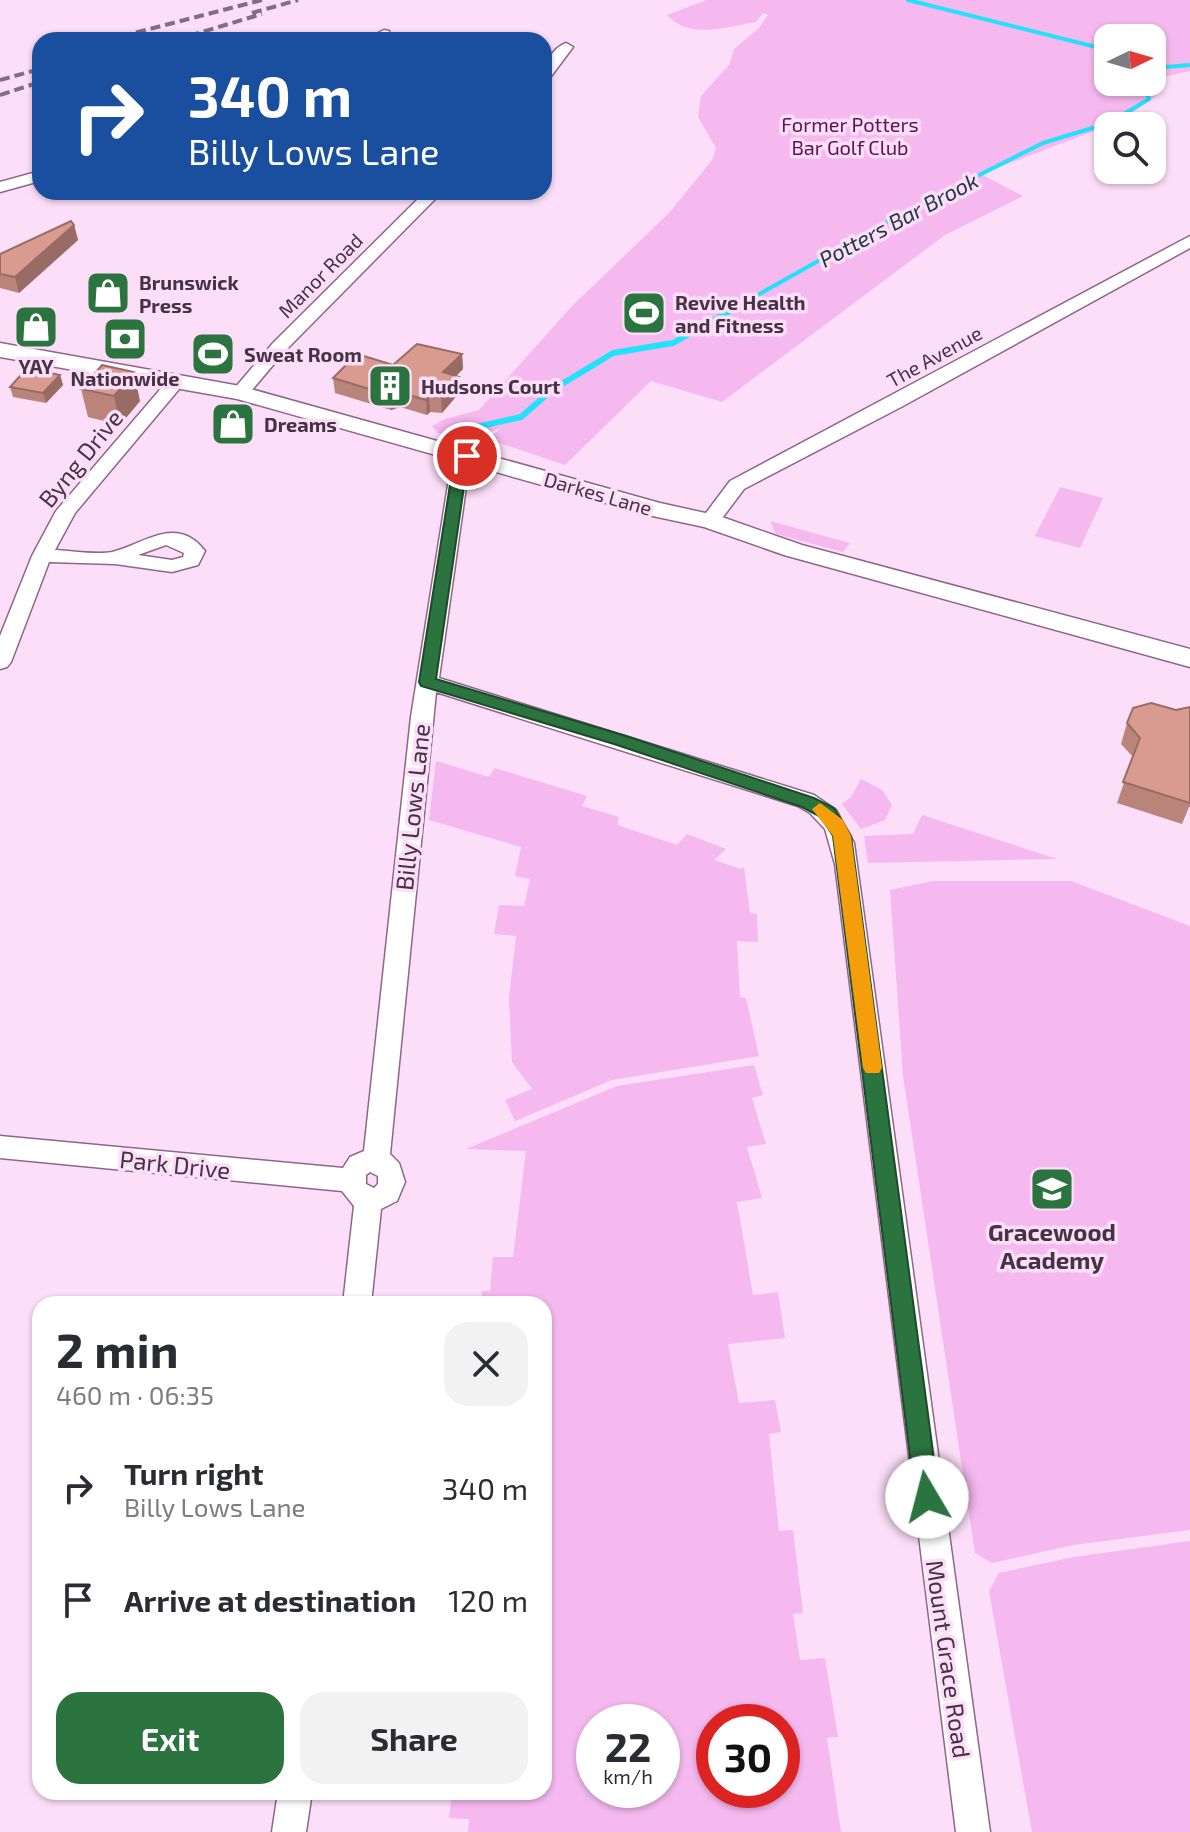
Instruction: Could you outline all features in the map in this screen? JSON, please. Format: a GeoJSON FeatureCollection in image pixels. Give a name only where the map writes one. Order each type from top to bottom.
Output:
{"type":"FeatureCollection","features":[{"type":"Feature","properties":{"kind":"street"},"geometry":{"type":"LineString","coordinates":[[552,65],[566,47]]}},
{"type":"Feature","properties":{"kind":"street"},"geometry":{"type":"LineString","coordinates":[[0,187],[32,178]]}},
{"type":"Feature","properties":{"kind":"street","name":"Manor Road"},"geometry":{"type":"LineString","coordinates":[[240,393],[279,347],[426,200]]}},
{"type":"Feature","properties":{"kind":"street","name":"The Avenue"},"geometry":{"type":"LineString","coordinates":[[710,521],[737,485],[897,402],[1190,241]]}},
{"type":"Feature","properties":{"kind":"street","name":"Darkes Lane"},"geometry":{"type":"LineString","coordinates":[[0,350],[240,393],[665,512],[710,521],[793,550],[1190,658]]}},
{"type":"Feature","properties":{"kind":"street","name":"Byng Drive"},"geometry":{"type":"LineString","coordinates":[[0,662],[42,556],[66,511],[176,382]]}},
{"type":"Feature","properties":{"kind":"street","name":"Billy Lows Lane"},"geometry":{"type":"LineString","coordinates":[[360,1189],[361,1165],[376,1161],[427,682],[460,466],[467,456]]}},
{"type":"Feature","properties":{"kind":"street"},"geometry":{"type":"LineString","coordinates":[[42,556],[115,558]]}},
{"type":"Feature","properties":{"kind":"street"},"geometry":{"type":"LineString","coordinates":[[0,596],[24,601]]}},
{"type":"Feature","properties":{"kind":"street","name":"Mount Grace Road"},"geometry":{"type":"LineString","coordinates":[[427,682],[756,783],[818,808],[837,824],[847,864],[973,1832]]}},
{"type":"Feature","properties":{"kind":"street","name":"Park Drive"},"geometry":{"type":"LineString","coordinates":[[0,1147],[360,1189]]}},
{"type":"Feature","properties":{"kind":"street"},"geometry":{"type":"LineString","coordinates":[[357,1296],[360,1189]]}},
{"type":"Feature","properties":{"kind":"street"},"geometry":{"type":"LineString","coordinates":[[289,1832],[294,1800]]}},
{"type":"Feature","properties":{"kind":"green space","name":"Former Potters Bar Golf Club"},"geometry":{"type":"Polygon","coordinates":[[[707,0],[1190,0],[1190,71],[1166,77],[1166,24],[1094,24],[1094,96],[1155,96],[1133,112],[1094,112],[1094,131],[981,174],[1023,196],[945,235],[722,402],[651,381],[565,465],[488,439],[501,428],[478,434],[438,433],[432,426],[445,419],[479,410],[571,307],[670,212],[712,160],[716,148],[698,117],[701,96],[729,65],[734,49],[759,28],[768,15],[763,13],[756,22],[721,29],[697,30],[676,23],[667,15],[707,0]]]}},
{"type":"Feature","properties":{"kind":"green space"},"geometry":{"type":"Polygon","coordinates":[[[1060,487],[1103,498],[1080,548],[1035,536],[1060,487]]]}},
{"type":"Feature","properties":{"kind":"green space"},"geometry":{"type":"Polygon","coordinates":[[[770,521],[850,543],[843,552],[776,534],[770,521]]]}},
{"type":"Feature","properties":{"kind":"green space"},"geometry":{"type":"Polygon","coordinates":[[[436,761],[489,777],[495,768],[587,796],[582,806],[619,817],[617,825],[677,845],[687,834],[726,849],[714,860],[741,869],[744,867],[750,913],[757,914],[758,942],[737,941],[740,997],[746,998],[759,1056],[612,1080],[515,1121],[505,1100],[532,1089],[512,1062],[509,998],[516,936],[494,934],[499,905],[524,906],[530,879],[515,876],[521,847],[429,820],[436,761]]]}},
{"type":"Feature","properties":{"kind":"green space"},"geometry":{"type":"Polygon","coordinates":[[[861,779],[882,790],[892,805],[885,820],[861,829],[842,804],[851,797],[861,779]]]}},
{"type":"Feature","properties":{"kind":"green space"},"geometry":{"type":"Polygon","coordinates":[[[922,815],[1057,859],[868,863],[864,836],[913,834],[922,815]]]}},
{"type":"Feature","properties":{"kind":"green space","name":"Gracewood Academy"},"geometry":{"type":"Polygon","coordinates":[[[933,881],[1071,881],[1190,926],[1190,1530],[1073,1545],[992,1563],[975,1553],[903,1076],[890,890],[933,881]]]}},
{"type":"Feature","properties":{"kind":"green space"},"geometry":{"type":"Polygon","coordinates":[[[754,1065],[763,1095],[752,1098],[766,1144],[747,1147],[762,1198],[737,1202],[753,1295],[778,1292],[785,1338],[728,1344],[739,1403],[775,1400],[781,1432],[769,1434],[779,1531],[793,1530],[803,1613],[793,1614],[800,1660],[825,1658],[838,1737],[827,1738],[841,1832],[468,1832],[469,1819],[449,1818],[451,1800],[552,1800],[552,1296],[482,1296],[482,1291],[490,1291],[493,1257],[513,1257],[526,1151],[466,1149],[617,1086],[754,1065]]]}},
{"type":"Feature","properties":{"kind":"green space"},"geometry":{"type":"Polygon","coordinates":[[[1190,1541],[1190,1832],[1032,1832],[989,1591],[999,1573],[1074,1557],[1190,1541]]]}},
{"type":"Feature","properties":{"kind":"building"},"geometry":{"type":"Polygon","coordinates":[[[71,221],[74,225],[15,277],[0,274],[0,254],[71,221]]]}},
{"type":"Feature","properties":{"kind":"building"},"geometry":{"type":"Polygon","coordinates":[[[417,344],[462,354],[443,372],[459,377],[441,397],[429,396],[426,400],[399,392],[389,395],[333,378],[357,354],[393,365],[417,344]]]}},
{"type":"Feature","properties":{"kind":"building"},"geometry":{"type":"Polygon","coordinates":[[[102,365],[134,372],[114,396],[81,389],[102,365]]]}},
{"type":"Feature","properties":{"kind":"building"},"geometry":{"type":"Polygon","coordinates":[[[27,368],[60,375],[43,393],[10,387],[27,368]]]}},
{"type":"Feature","properties":{"kind":"building"},"geometry":{"type":"Polygon","coordinates":[[[1151,703],[1176,710],[1190,707],[1190,803],[1123,782],[1140,738],[1127,723],[1133,708],[1151,703]]]}},
{"type":"Feature","properties":{"kind":"waterway"},"geometry":{"type":"LineString","coordinates":[[908,0],[1094,46]]}},
{"type":"Feature","properties":{"kind":"waterway","name":"Potters Bar Brook"},"geometry":{"type":"LineString","coordinates":[[1166,67],[1190,65]]}},
{"type":"Feature","properties":{"kind":"waterway","name":"Potters Bar Brook"},"geometry":{"type":"LineString","coordinates":[[726,313],[896,217],[1043,143],[1109,123],[1149,99],[1148,96]]}},
{"type":"Feature","properties":{"kind":"waterway","name":"Potters Bar Brook"},"geometry":{"type":"LineString","coordinates":[[463,430],[521,417],[552,390],[613,353],[673,343],[730,311]]}},
{"type":"Feature","properties":{"kind":"railway"},"geometry":{"type":"LineString","coordinates":[[138,32],[262,0]]}},
{"type":"Feature","properties":{"kind":"railway"},"geometry":{"type":"LineString","coordinates":[[252,13],[298,0]]}},
{"type":"Feature","properties":{"kind":"railway"},"geometry":{"type":"LineString","coordinates":[[202,32],[262,14]]}},
{"type":"Feature","properties":{"kind":"railway"},"geometry":{"type":"LineString","coordinates":[[0,80],[32,71]]}},
{"type":"Feature","properties":{"kind":"railway"},"geometry":{"type":"LineString","coordinates":[[0,95],[32,85]]}},
{"type":"Feature","properties":{"kind":"slow traffic"},"geometry":{"type":"LineString","coordinates":[[820,809],[837,824],[842,836],[872,1068]]}},
{"type":"Feature","properties":{"kind":"place","name":"Brunswick Press"},"geometry":{"type":"Point","coordinates":[108,293]}},
{"type":"Feature","properties":{"kind":"place","name":"Revive Health and Fitness"},"geometry":{"type":"Point","coordinates":[644,313]}},
{"type":"Feature","properties":{"kind":"place","name":"YAY"},"geometry":{"type":"Point","coordinates":[36,327]}},
{"type":"Feature","properties":{"kind":"place","name":"Nationwide"},"geometry":{"type":"Point","coordinates":[125,339]}},
{"type":"Feature","properties":{"kind":"place","name":"Sweat Room"},"geometry":{"type":"Point","coordinates":[213,354]}},
{"type":"Feature","properties":{"kind":"place","name":"Hudsons Court"},"geometry":{"type":"Point","coordinates":[390,386]}},
{"type":"Feature","properties":{"kind":"place","name":"Dreams"},"geometry":{"type":"Point","coordinates":[233,424]}},
{"type":"Feature","properties":{"kind":"place","name":"Gracewood Academy"},"geometry":{"type":"Point","coordinates":[1052,1189]}},
{"type":"Feature","properties":{"kind":"route"},"geometry":{"type":"LineString","coordinates":[[467,456],[460,466],[427,682],[756,783],[808,803],[827,813],[837,824],[847,864],[927,1497]]}}]}
